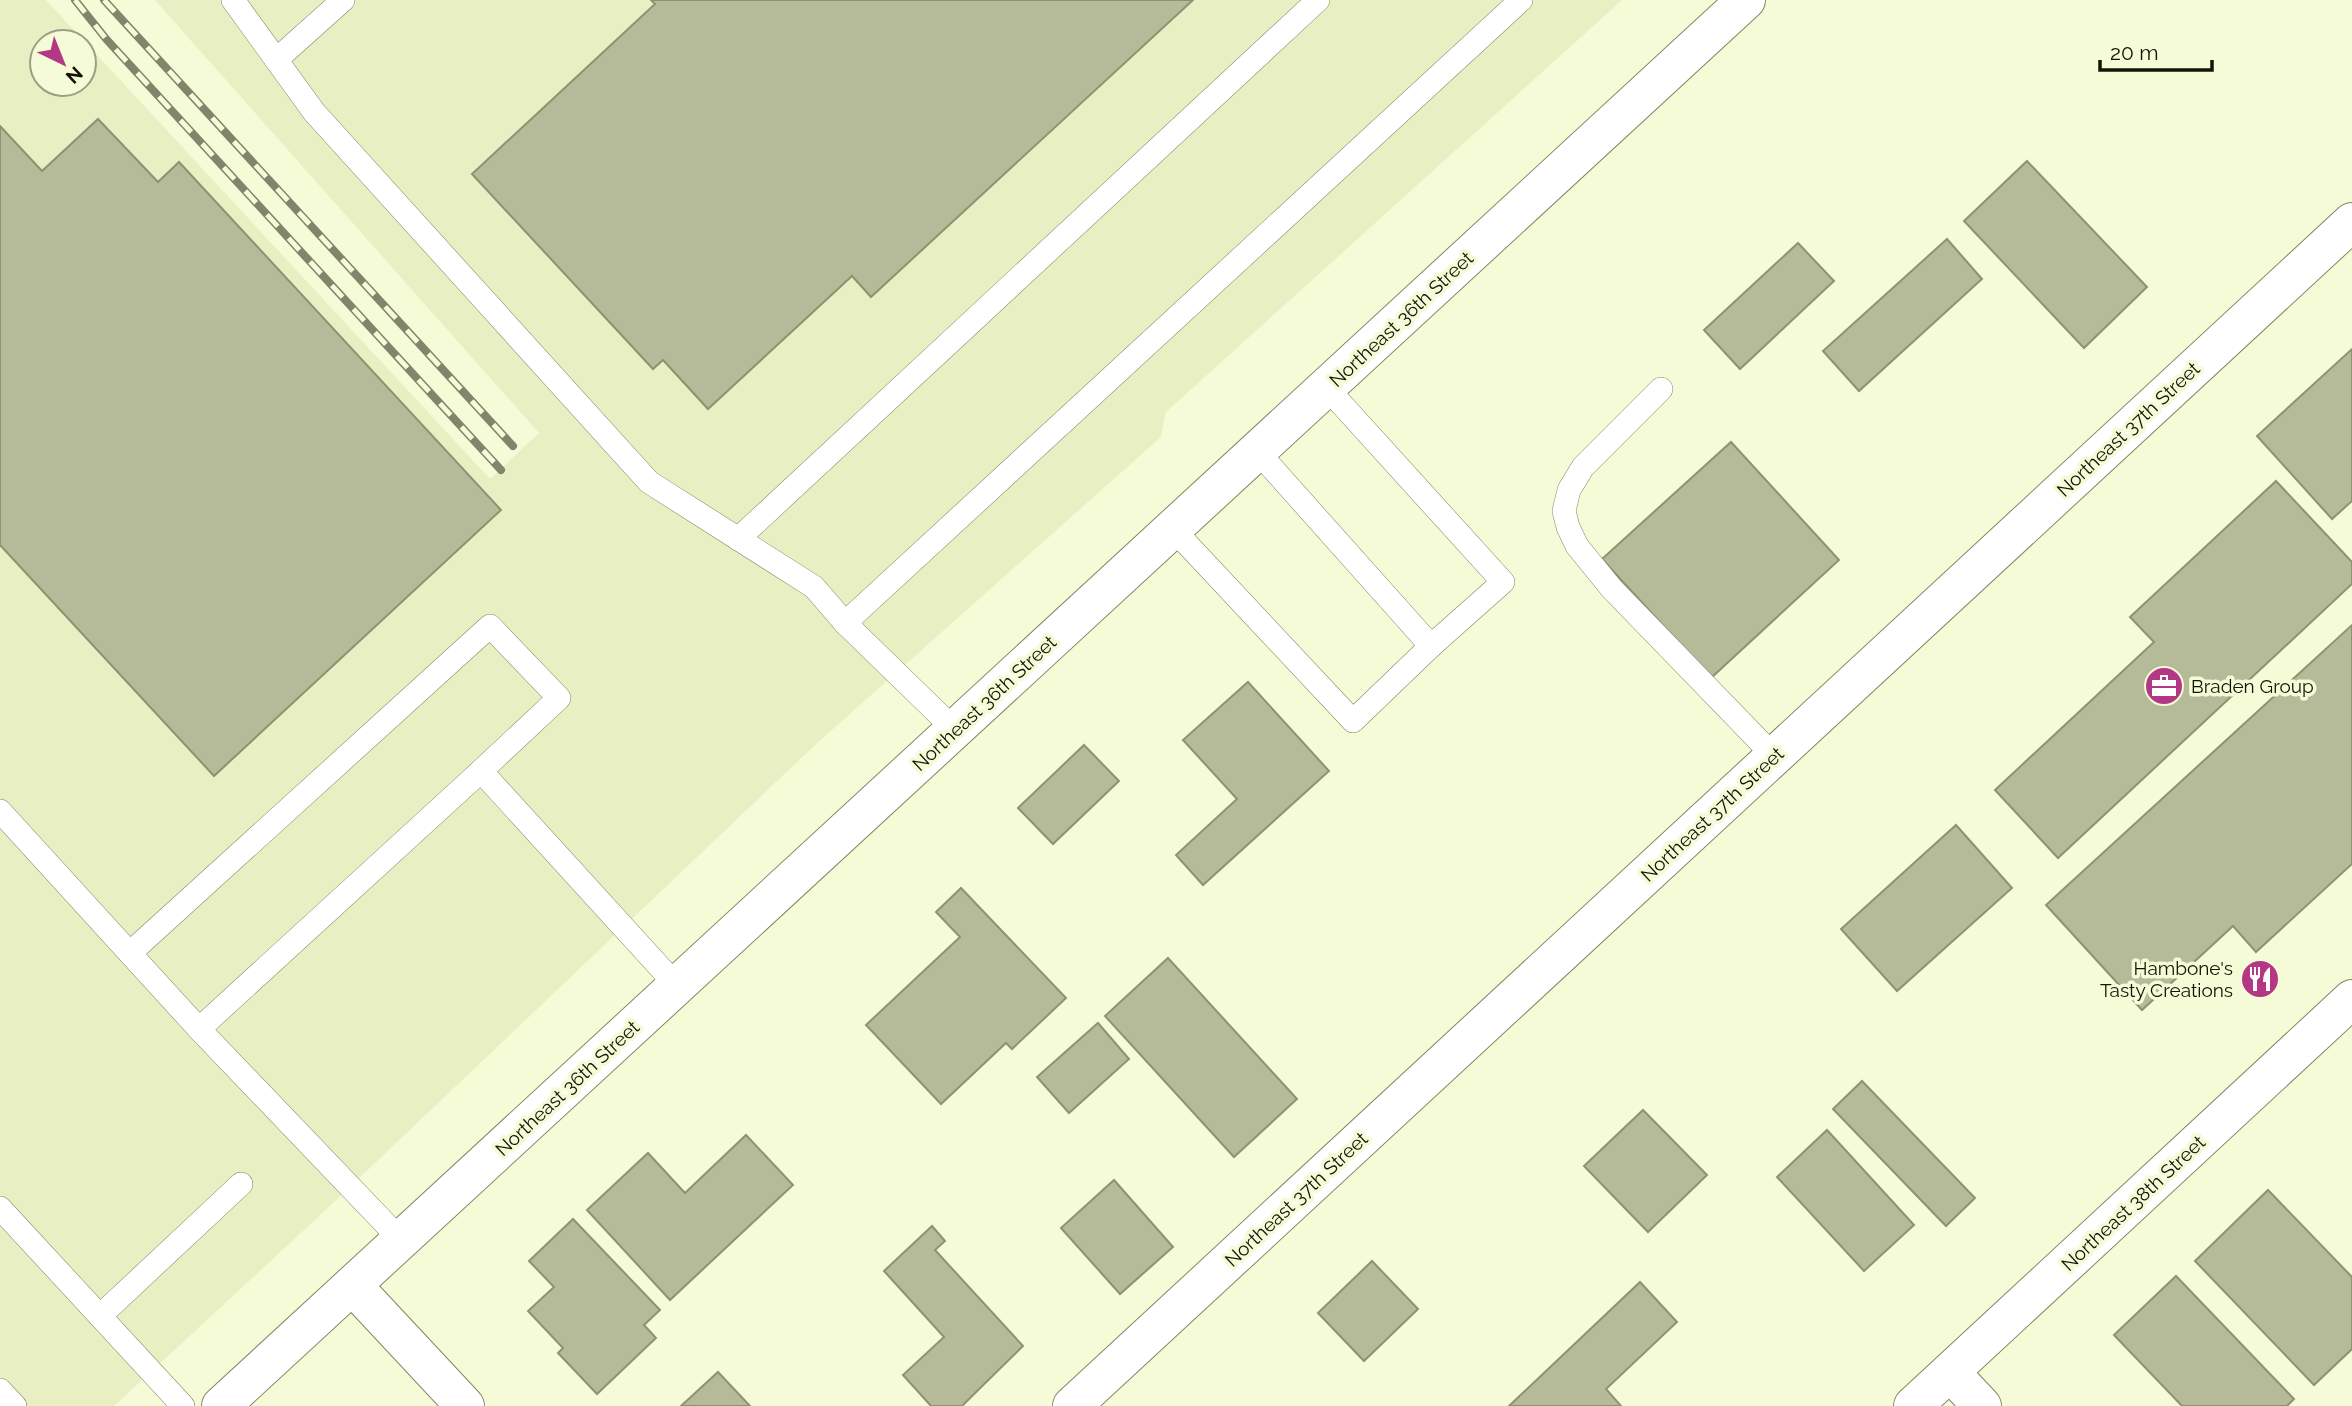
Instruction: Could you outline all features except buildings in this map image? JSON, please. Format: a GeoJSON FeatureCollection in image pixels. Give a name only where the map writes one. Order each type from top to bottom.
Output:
{"type":"FeatureCollection","features":[{"type":"Feature","properties":{"kind":"street","name":"Northeast 36th Street"},"geometry":{"type":"LineString","coordinates":[[222,1406],[1746,0]]}},
{"type":"Feature","properties":{"kind":"street","name":"Northeast 37th Street"},"geometry":{"type":"LineString","coordinates":[[1072,1406],[2352,222]]}},
{"type":"Feature","properties":{"kind":"street","name":"Northeast 38th Street"},"geometry":{"type":"LineString","coordinates":[[1913,1406],[2352,999]]}},
{"type":"Feature","properties":{"kind":"street"},"geometry":{"type":"LineString","coordinates":[[353,1286],[465,1406]]}},
{"type":"Feature","properties":{"kind":"street"},"geometry":{"type":"LineString","coordinates":[[1950,1372],[1982,1406]]}},
{"type":"Feature","properties":{"kind":"lane"},"geometry":{"type":"LineString","coordinates":[[233,0],[314,112],[649,482],[814,587],[845,623],[954,730]]}},
{"type":"Feature","properties":{"kind":"lane"},"geometry":{"type":"LineString","coordinates":[[276,60],[343,0]]}},
{"type":"Feature","properties":{"kind":"lane"},"geometry":{"type":"LineString","coordinates":[[738,539],[1318,0]]}},
{"type":"Feature","properties":{"kind":"lane"},"geometry":{"type":"LineString","coordinates":[[845,623],[1521,0]]}},
{"type":"Feature","properties":{"kind":"lane"},"geometry":{"type":"LineString","coordinates":[[1173,529],[1353,721],[1503,582],[1326,387]]}},
{"type":"Feature","properties":{"kind":"lane"},"geometry":{"type":"LineString","coordinates":[[1661,389],[1583,467],[1569,490],[1564,511],[1568,527],[1577,546],[1612,589],[1774,756]]}},
{"type":"Feature","properties":{"kind":"lane"},"geometry":{"type":"LineString","coordinates":[[1257,451],[1431,646]]}},
{"type":"Feature","properties":{"kind":"lane"},"geometry":{"type":"LineString","coordinates":[[130,953],[490,625],[559,698],[200,1029]]}},
{"type":"Feature","properties":{"kind":"lane"},"geometry":{"type":"LineString","coordinates":[[481,771],[677,986]]}},
{"type":"Feature","properties":{"kind":"lane"},"geometry":{"type":"LineString","coordinates":[[0,811],[200,1029],[401,1240]]}},
{"type":"Feature","properties":{"kind":"lane"},"geometry":{"type":"LineString","coordinates":[[100,1316],[241,1184]]}},
{"type":"Feature","properties":{"kind":"lane"},"geometry":{"type":"LineString","coordinates":[[0,1208],[183,1406]]}},
{"type":"Feature","properties":{"kind":"lane"},"geometry":{"type":"LineString","coordinates":[[0,1390],[15,1406]]}},
{"type":"Feature","properties":{"kind":"shaded area"},"geometry":{"type":"Polygon","coordinates":[[[0,0],[46,0],[72,28],[28,28],[28,98],[98,98],[98,56],[490,479],[539,433],[155,0],[1622,0],[1165,413],[1161,437],[815,745],[316,1219],[114,1406],[0,1406],[0,0]]]}},
{"type":"Feature","properties":{"kind":"railway"},"geometry":{"type":"LineString","coordinates":[[75,0],[107,40],[501,470]]}},
{"type":"Feature","properties":{"kind":"railway"},"geometry":{"type":"LineString","coordinates":[[104,0],[513,446]]}},
{"type":"Feature","properties":{"kind":"place","name":"Braden Group"},"geometry":{"type":"Point","coordinates":[2164,686]}},
{"type":"Feature","properties":{"kind":"place","name":"Hambone's Tasty Creations"},"geometry":{"type":"Point","coordinates":[2260,979]}}]}
